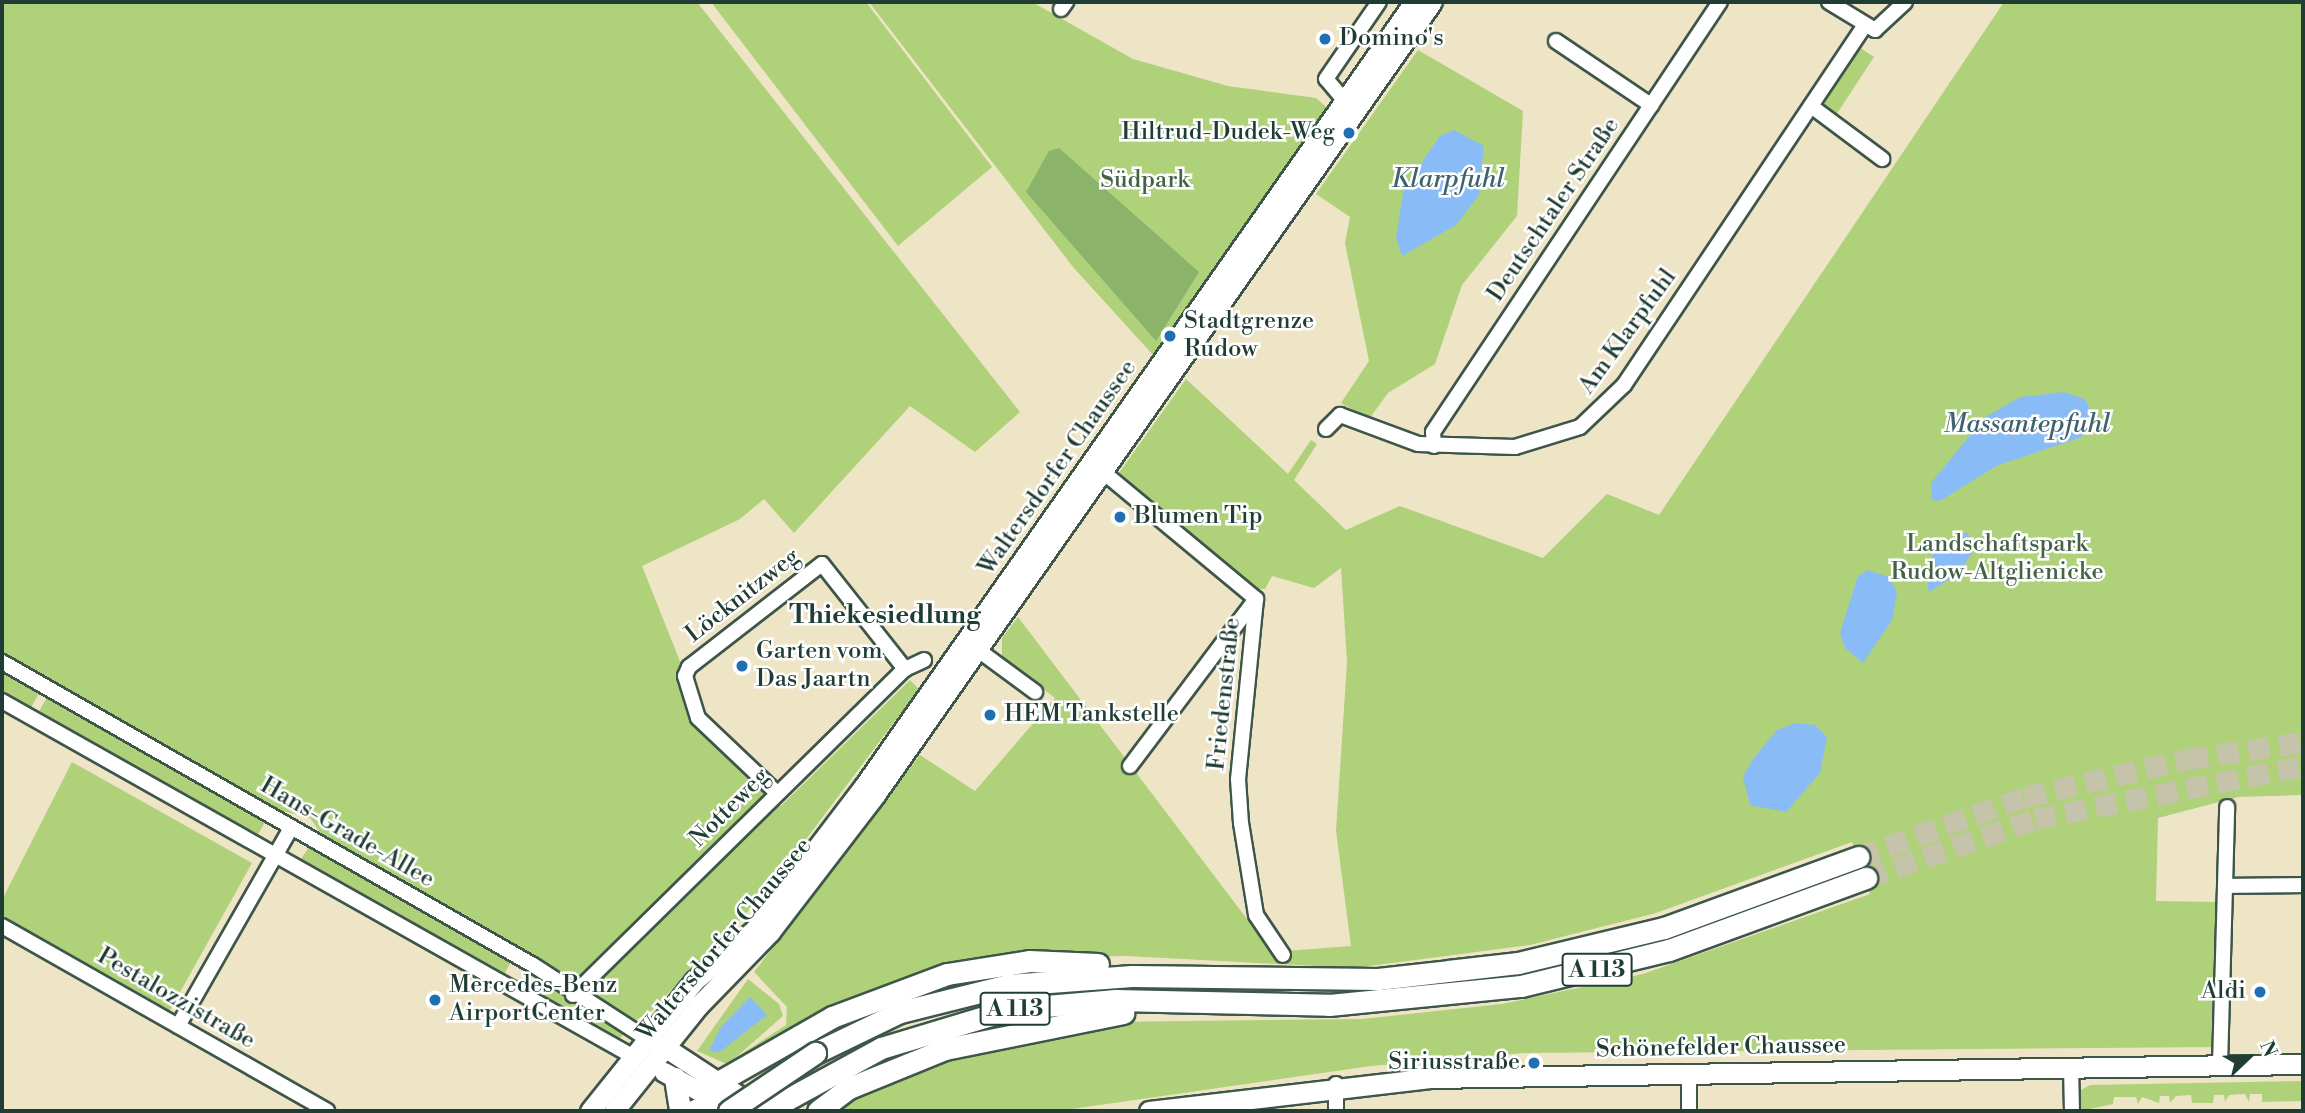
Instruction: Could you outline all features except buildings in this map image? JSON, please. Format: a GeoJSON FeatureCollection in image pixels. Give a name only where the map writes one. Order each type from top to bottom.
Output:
{"type":"FeatureCollection","features":[{"type":"Feature","properties":{"kind":"highway","name":"A 113"},"geometry":{"type":"LineString","coordinates":[[731,1102],[815,1053],[900,1012],[966,993],[1071,978],[1132,976],[1328,981],[1518,963],[1664,928],[1858,857]]}},
{"type":"Feature","properties":{"kind":"highway","name":"A 113"},"geometry":{"type":"LineString","coordinates":[[763,1111],[838,1067],[913,1036],[1011,1009],[1116,999],[1201,1003],[1365,1002],[1455,995],[1567,976],[1669,950],[1866,878]]}},
{"type":"Feature","properties":{"kind":"highway"},"geometry":{"type":"LineString","coordinates":[[693,1111],[731,1102],[762,1056],[832,1017],[947,974],[1029,961],[1111,965],[1132,976]]}},
{"type":"Feature","properties":{"kind":"highway"},"geometry":{"type":"LineString","coordinates":[[815,1109],[945,1049],[1091,1015],[1201,1003]]}},
{"type":"Feature","properties":{"kind":"highway"},"geometry":{"type":"LineString","coordinates":[[675,1079],[680,1111]]}},
{"type":"Feature","properties":{"kind":"main road","name":"Waltersdorfer Chaussee"},"geometry":{"type":"LineString","coordinates":[[614,1111],[666,1048],[770,932],[1350,106],[1414,2]]}},
{"type":"Feature","properties":{"kind":"main road","name":"Waltersdorfer Chaussee"},"geometry":{"type":"LineString","coordinates":[[1350,106],[1432,2]]}},
{"type":"Feature","properties":{"kind":"main road","name":"Waltersdorfer Chaussee"},"geometry":{"type":"LineString","coordinates":[[590,1111],[694,981],[755,929],[973,646]]}},
{"type":"Feature","properties":{"kind":"main road"},"geometry":{"type":"LineString","coordinates":[[666,1048],[731,1102]]}},
{"type":"Feature","properties":{"kind":"main road"},"geometry":{"type":"LineString","coordinates":[[632,1056],[675,1079],[731,1102],[763,1111]]}},
{"type":"Feature","properties":{"kind":"main road","name":"Schönefelder Chaussee"},"geometry":{"type":"LineString","coordinates":[[1149,1111],[1336,1084],[1372,1082],[2303,1064]]}},
{"type":"Feature","properties":{"kind":"street"},"geometry":{"type":"LineString","coordinates":[[1350,106],[1326,79],[1379,2]]}},
{"type":"Feature","properties":{"kind":"street","name":"Deutschtaler Straße"},"geometry":{"type":"LineString","coordinates":[[1434,446],[1433,432],[1720,2]]}},
{"type":"Feature","properties":{"kind":"street"},"geometry":{"type":"LineString","coordinates":[[1829,2],[1864,26],[1883,28],[1905,2]]}},
{"type":"Feature","properties":{"kind":"street","name":"Am Klarpfuhl"},"geometry":{"type":"LineString","coordinates":[[1326,429],[1340,415],[1434,446],[1515,447],[1549,440],[1607,406],[1864,26]]}},
{"type":"Feature","properties":{"kind":"street"},"geometry":{"type":"LineString","coordinates":[[1556,41],[1651,105]]}},
{"type":"Feature","properties":{"kind":"street"},"geometry":{"type":"LineString","coordinates":[[1811,106],[1882,159]]}},
{"type":"Feature","properties":{"kind":"street","name":"Friedenstraße"},"geometry":{"type":"LineString","coordinates":[[1098,467],[1256,599],[1238,779],[1241,822],[1255,915],[1283,955]]}},
{"type":"Feature","properties":{"kind":"street","name":"Löcknitzweg"},"geometry":{"type":"LineString","coordinates":[[777,793],[698,718],[685,671],[822,564],[905,669]]}},
{"type":"Feature","properties":{"kind":"street"},"geometry":{"type":"LineString","coordinates":[[1130,766],[1256,599]]}},
{"type":"Feature","properties":{"kind":"street"},"geometry":{"type":"LineString","coordinates":[[973,646],[1035,692]]}},
{"type":"Feature","properties":{"kind":"street","name":"Notteweg"},"geometry":{"type":"LineString","coordinates":[[573,995],[905,669],[924,660]]}},
{"type":"Feature","properties":{"kind":"street","name":"Hans-Grade-Allee"},"geometry":{"type":"LineString","coordinates":[[2,662],[533,965],[573,995],[646,1041],[666,1048]]}},
{"type":"Feature","properties":{"kind":"street"},"geometry":{"type":"LineString","coordinates":[[2,701],[632,1056]]}},
{"type":"Feature","properties":{"kind":"street"},"geometry":{"type":"LineString","coordinates":[[2220,1065],[2227,807]]}},
{"type":"Feature","properties":{"kind":"street"},"geometry":{"type":"LineString","coordinates":[[178,1026],[290,828]]}},
{"type":"Feature","properties":{"kind":"street"},"geometry":{"type":"LineString","coordinates":[[2225,886],[2303,885]]}},
{"type":"Feature","properties":{"kind":"street","name":"Pestalozzistraße"},"geometry":{"type":"LineString","coordinates":[[2,926],[327,1111]]}},
{"type":"Feature","properties":{"kind":"street"},"geometry":{"type":"LineString","coordinates":[[2071,1068],[2072,1111]]}},
{"type":"Feature","properties":{"kind":"street"},"geometry":{"type":"LineString","coordinates":[[1689,1074],[1689,1111]]}},
{"type":"Feature","properties":{"kind":"street"},"geometry":{"type":"LineString","coordinates":[[1336,1084],[1336,1111]]}},
{"type":"Feature","properties":{"kind":"green space"},"geometry":{"type":"Polygon","coordinates":[[[2,2],[697,2],[1020,412],[975,452],[910,406],[794,533],[764,499],[740,519],[642,566],[681,664],[691,712],[781,806],[910,680],[919,689],[764,895],[651,1011],[636,1020],[626,1017],[538,959],[324,838],[310,818],[271,808],[2,656],[2,2]]]}},
{"type":"Feature","properties":{"kind":"green space"},"geometry":{"type":"Polygon","coordinates":[[[711,2],[866,2],[992,167],[898,246],[711,2]]]}},
{"type":"Feature","properties":{"kind":"green space","name":"Südpark"},"geometry":{"type":"Polygon","coordinates":[[[869,2],[1032,2],[1133,59],[1228,86],[1316,98],[1331,111],[1154,356],[1073,267],[869,2]]]}},
{"type":"Feature","properties":{"kind":"green space","name":"Landschaftspark Rudow-Altglienicke"},"geometry":{"type":"Polygon","coordinates":[[[2004,2],[2303,2],[2303,789],[2301,795],[2238,797],[2158,818],[2156,901],[2221,902],[2217,1047],[1524,1053],[1371,1066],[1058,1111],[824,1111],[954,1054],[1104,1022],[1362,1019],[1502,1004],[1643,974],[1870,894],[1852,842],[1656,913],[1530,945],[1354,968],[1127,956],[986,958],[900,979],[808,1017],[729,1065],[697,1051],[748,979],[779,1004],[783,1016],[735,1058],[786,1025],[787,1007],[754,972],[920,755],[975,791],[1055,698],[1002,657],[1002,638],[1018,617],[1272,952],[1351,946],[1336,831],[1347,662],[1341,568],[1314,588],[1272,576],[1265,589],[1255,589],[1119,473],[1186,379],[1288,474],[1311,440],[1317,444],[1294,480],[1346,530],[1400,506],[1543,558],[1607,494],[1659,515],[2004,2]]]}},
{"type":"Feature","properties":{"kind":"green space"},"geometry":{"type":"Polygon","coordinates":[[[1856,45],[1874,57],[1836,115],[1825,107],[1823,95],[1856,45]]]}},
{"type":"Feature","properties":{"kind":"green space"},"geometry":{"type":"Polygon","coordinates":[[[1418,50],[1523,111],[1517,216],[1462,285],[1435,364],[1388,393],[1369,419],[1341,403],[1369,361],[1345,243],[1350,217],[1316,194],[1418,50]]]}},
{"type":"Feature","properties":{"kind":"green space"},"geometry":{"type":"Polygon","coordinates":[[[1059,148],[1199,272],[1156,341],[1026,192],[1049,151],[1059,148]]]}},
{"type":"Feature","properties":{"kind":"green space"},"geometry":{"type":"Polygon","coordinates":[[[2,668],[41,690],[29,711],[2,695],[2,668]]]}},
{"type":"Feature","properties":{"kind":"green space"},"geometry":{"type":"Polygon","coordinates":[[[49,694],[267,818],[258,835],[37,715],[49,694]]]}},
{"type":"Feature","properties":{"kind":"green space"},"geometry":{"type":"Polygon","coordinates":[[[72,762],[252,863],[169,1012],[2,917],[2,900],[72,762]]]}},
{"type":"Feature","properties":{"kind":"green space"},"geometry":{"type":"Polygon","coordinates":[[[309,847],[512,960],[502,978],[298,864],[309,847]]]}},
{"type":"Feature","properties":{"kind":"green space"},"geometry":{"type":"Polygon","coordinates":[[[537,975],[624,1034],[620,1038],[528,990],[537,975]]]}},
{"type":"Feature","properties":{"kind":"green space"},"geometry":{"type":"Polygon","coordinates":[[[2303,1081],[2303,1101],[2262,1102],[2262,1094],[2250,1094],[2249,1102],[2245,1094],[2229,1095],[2225,1102],[2224,1095],[2214,1095],[2213,1103],[2192,1103],[2191,1095],[2176,1096],[2170,1103],[2169,1096],[2160,1096],[2159,1103],[2142,1097],[2138,1104],[2136,1097],[2114,1097],[2113,1104],[2081,1111],[2081,1090],[2090,1085],[2303,1081]]]}},
{"type":"Feature","properties":{"kind":"water","name":"Klarpfuhl"},"geometry":{"type":"Polygon","coordinates":[[[1454,130],[1484,146],[1479,195],[1456,225],[1402,256],[1396,238],[1404,188],[1440,136],[1454,130]]]}},
{"type":"Feature","properties":{"kind":"water","name":"Massantepfuhl"},"geometry":{"type":"Polygon","coordinates":[[[2064,392],[2085,399],[2092,413],[2082,437],[1996,466],[1940,501],[1932,500],[1931,483],[1984,418],[2020,397],[2064,392]]]}},
{"type":"Feature","properties":{"kind":"water"},"geometry":{"type":"Polygon","coordinates":[[[1967,532],[1975,548],[1959,573],[1929,592],[1926,573],[1934,552],[1967,532]]]}},
{"type":"Feature","properties":{"kind":"water"},"geometry":{"type":"Polygon","coordinates":[[[1868,570],[1889,577],[1897,592],[1892,620],[1863,663],[1845,648],[1840,633],[1858,576],[1868,570]]]}},
{"type":"Feature","properties":{"kind":"water"},"geometry":{"type":"Polygon","coordinates":[[[1796,723],[1815,725],[1827,737],[1820,773],[1786,812],[1750,805],[1743,777],[1753,759],[1777,730],[1796,723]]]}},
{"type":"Feature","properties":{"kind":"water"},"geometry":{"type":"Polygon","coordinates":[[[750,997],[767,1015],[720,1052],[709,1051],[721,1027],[750,997]]]}},
{"type":"Feature","properties":{"kind":"tunnel"},"geometry":{"type":"LineString","coordinates":[[1858,857],[2025,797],[2187,759],[2303,742]]}},
{"type":"Feature","properties":{"kind":"tunnel"},"geometry":{"type":"LineString","coordinates":[[1866,878],[2035,819],[2303,766]]}},
{"type":"Feature","properties":{"kind":"place","name":"Domino's"},"geometry":{"type":"Point","coordinates":[1325,39]}},
{"type":"Feature","properties":{"kind":"place","name":"Hiltrud-Dudek-Weg"},"geometry":{"type":"Point","coordinates":[1349,133]}},
{"type":"Feature","properties":{"kind":"place","name":"Stadtgrenze Rudow"},"geometry":{"type":"Point","coordinates":[1170,336]}},
{"type":"Feature","properties":{"kind":"place","name":"Blumen Tip"},"geometry":{"type":"Point","coordinates":[1120,517]}},
{"type":"Feature","properties":{"kind":"place","name":"Garten vom Das Jaartn"},"geometry":{"type":"Point","coordinates":[742,666]}},
{"type":"Feature","properties":{"kind":"place","name":"HEM Tankstelle"},"geometry":{"type":"Point","coordinates":[990,715]}},
{"type":"Feature","properties":{"kind":"place","name":"Aldi"},"geometry":{"type":"Point","coordinates":[2260,992]}},
{"type":"Feature","properties":{"kind":"place","name":"Mercedes-Benz AirportCenter"},"geometry":{"type":"Point","coordinates":[435,1000]}},
{"type":"Feature","properties":{"kind":"place","name":"Siriusstraße"},"geometry":{"type":"Point","coordinates":[1534,1063]}},
{"type":"Feature","properties":{"kind":"district","name":"Thiekesiedlung"},"geometry":{"type":"Point","coordinates":[885,616]}}]}
